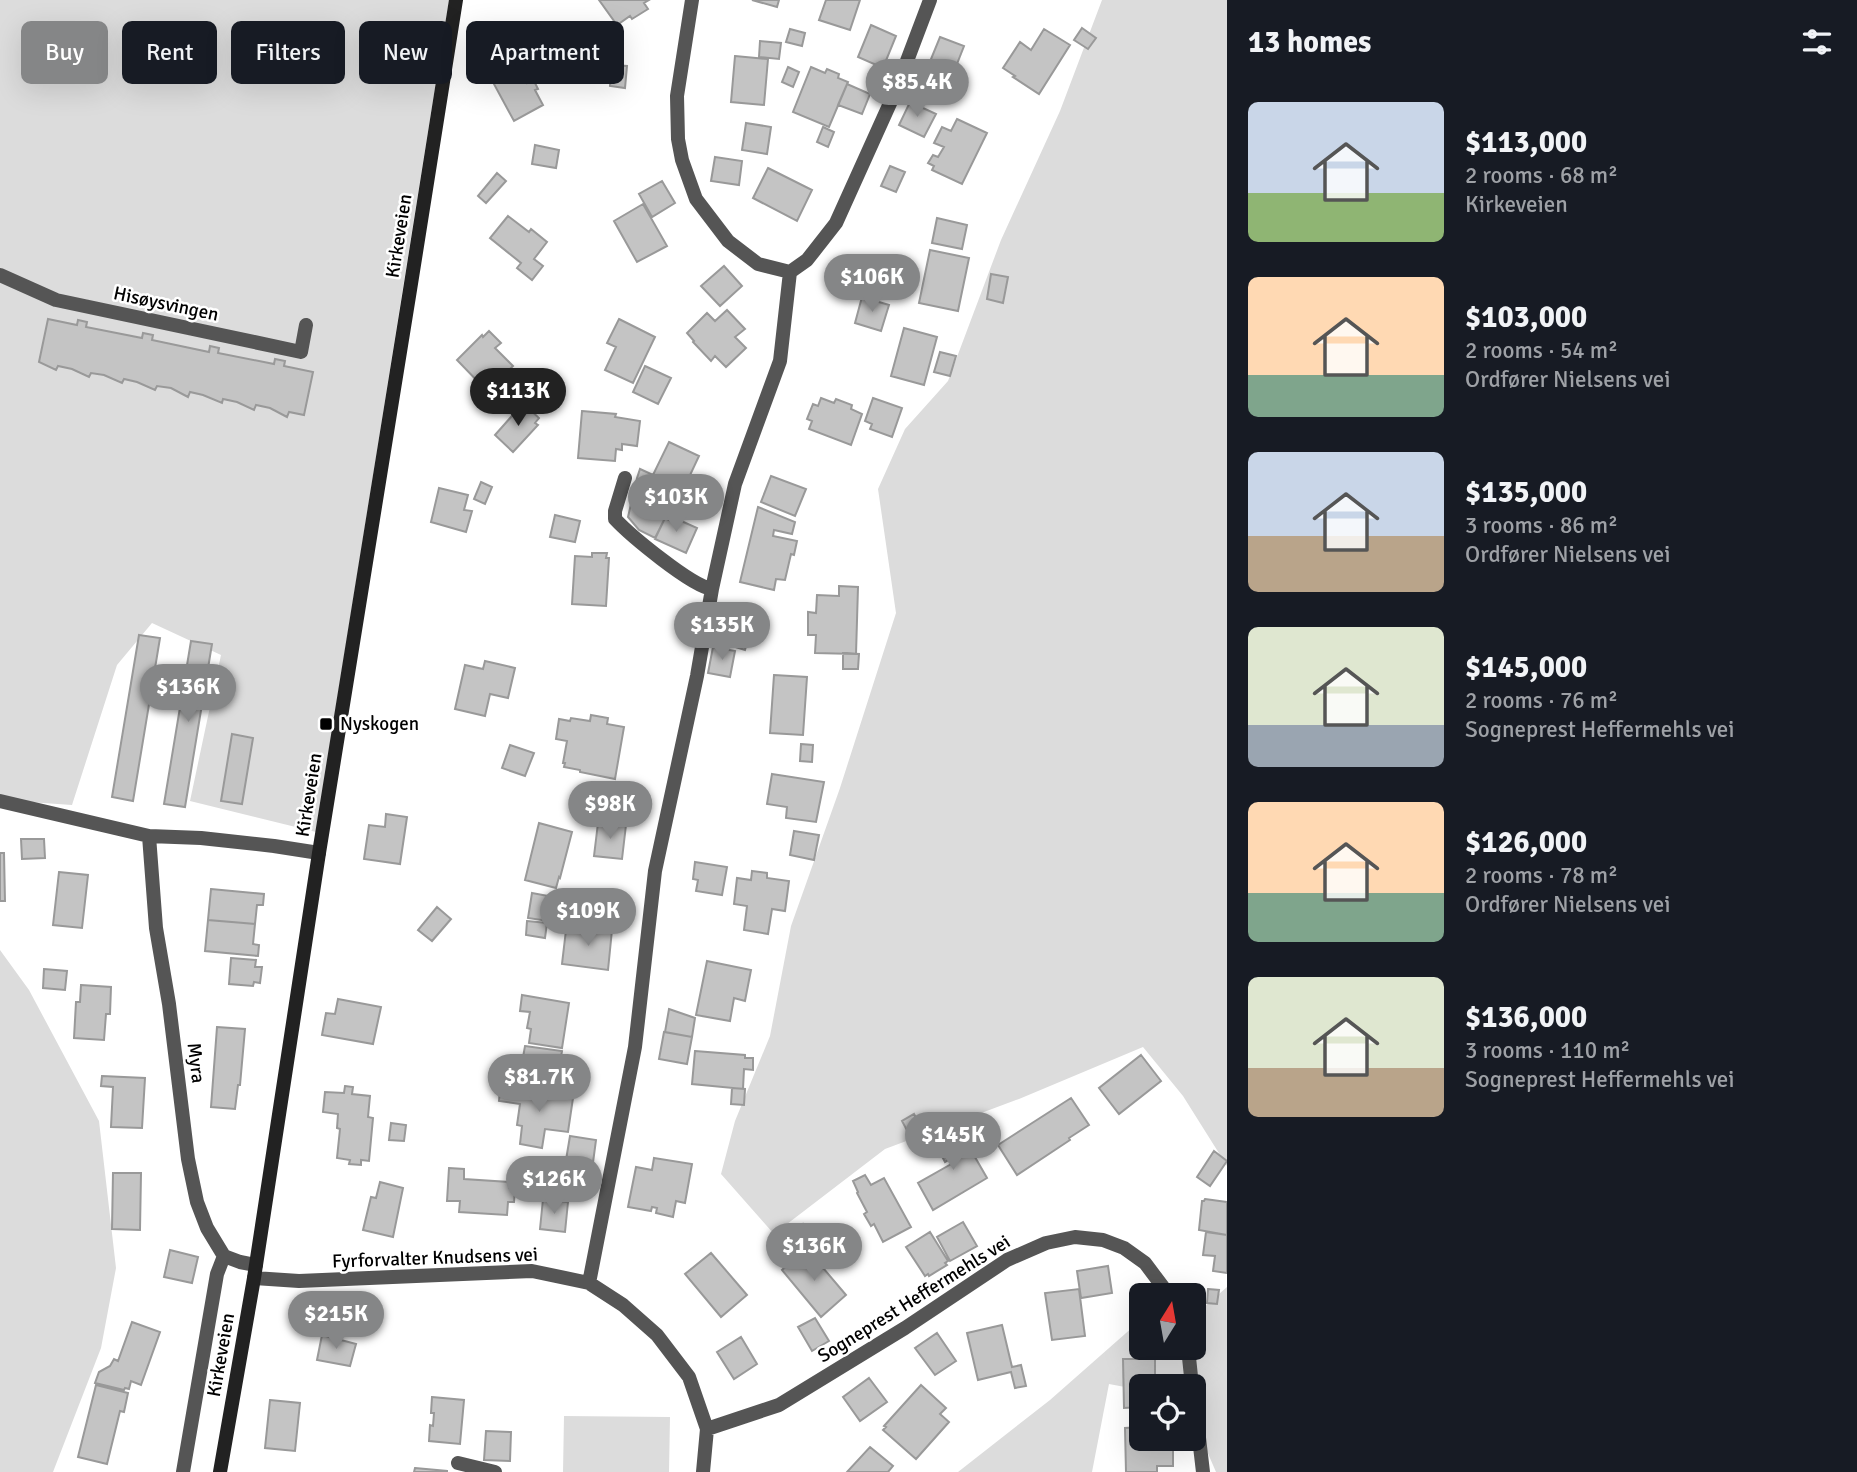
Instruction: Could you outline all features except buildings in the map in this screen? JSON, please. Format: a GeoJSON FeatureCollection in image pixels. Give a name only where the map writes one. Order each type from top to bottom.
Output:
{"type":"FeatureCollection","features":[{"type":"Feature","properties":{"kind":"main road","name":"Kirkeveien"},"geometry":{"type":"LineString","coordinates":[[220,1472],[255,1271],[456,0]]}},
{"type":"Feature","properties":{"kind":"street"},"geometry":{"type":"LineString","coordinates":[[692,0],[677,96],[678,139],[685,170],[696,199],[728,242],[758,264],[790,272]]}},
{"type":"Feature","properties":{"kind":"street"},"geometry":{"type":"LineString","coordinates":[[589,1283],[635,1047],[655,871],[735,484],[780,361],[790,272],[807,260],[836,223],[896,90],[930,0]]}},
{"type":"Feature","properties":{"kind":"street","name":"Hisøysvingen"},"geometry":{"type":"LineString","coordinates":[[0,275],[56,300],[301,352],[306,325]]}},
{"type":"Feature","properties":{"kind":"street"},"geometry":{"type":"LineString","coordinates":[[625,478],[615,519],[693,582],[712,589]]}},
{"type":"Feature","properties":{"kind":"street"},"geometry":{"type":"LineString","coordinates":[[0,801],[149,836],[213,839],[319,853]]}},
{"type":"Feature","properties":{"kind":"street","name":"Myra"},"geometry":{"type":"LineString","coordinates":[[149,836],[156,928],[169,1004],[188,1160],[197,1202],[207,1228],[224,1256]]}},
{"type":"Feature","properties":{"kind":"street","name":"Sogneprest Heffermehls vei"},"geometry":{"type":"LineString","coordinates":[[707,1429],[779,1405],[894,1335],[1007,1260],[1046,1242],[1075,1237],[1102,1240],[1124,1248],[1145,1263],[1160,1283]]}},
{"type":"Feature","properties":{"kind":"street"},"geometry":{"type":"LineString","coordinates":[[183,1472],[218,1274],[224,1256],[255,1271]]}},
{"type":"Feature","properties":{"kind":"street","name":"Fyrforvalter Knudsens vei"},"geometry":{"type":"LineString","coordinates":[[255,1271],[299,1282],[532,1271],[589,1283],[623,1305],[657,1335],[689,1377],[707,1429],[703,1472]]}},
{"type":"Feature","properties":{"kind":"street"},"geometry":{"type":"LineString","coordinates":[[1201,1451],[1203,1472]]}},
{"type":"Feature","properties":{"kind":"street"},"geometry":{"type":"LineString","coordinates":[[458,1462],[495,1472]]}},
{"type":"Feature","properties":{"kind":"shaded area"},"geometry":{"type":"Polygon","coordinates":[[[0,0],[449,0],[446,21],[359,21],[359,84],[436,84],[316,832],[190,801],[221,655],[152,623],[117,665],[72,805],[0,800],[0,0]]]}},
{"type":"Feature","properties":{"kind":"shaded area"},"geometry":{"type":"Polygon","coordinates":[[[1102,0],[1227,0],[1227,1166],[1183,1096],[1143,1047],[1019,1099],[885,1149],[774,1234],[721,1174],[735,1121],[770,1036],[791,926],[840,788],[896,613],[878,489],[905,429],[948,381],[1001,240],[1060,111],[1102,0]]]}},
{"type":"Feature","properties":{"kind":"shaded area"},"geometry":{"type":"Polygon","coordinates":[[[0,950],[29,990],[99,1121],[116,1268],[101,1348],[53,1472],[0,1472],[0,950]]]}},
{"type":"Feature","properties":{"kind":"shaded area"},"geometry":{"type":"Polygon","coordinates":[[[1227,1287],[1227,1472],[1216,1472],[1206,1449],[1206,1374],[1129,1374],[1129,1388],[1109,1384],[1092,1472],[958,1472],[1050,1400],[1129,1330],[1129,1360],[1206,1360],[1206,1305],[1227,1287]]]}},
{"type":"Feature","properties":{"kind":"shaded area"},"geometry":{"type":"Polygon","coordinates":[[[564,1416],[670,1417],[669,1472],[563,1472],[564,1416]]]}},
{"type":"Feature","properties":{"kind":"place","name":"Nyskogen"},"geometry":{"type":"Point","coordinates":[326,724]}}]}
